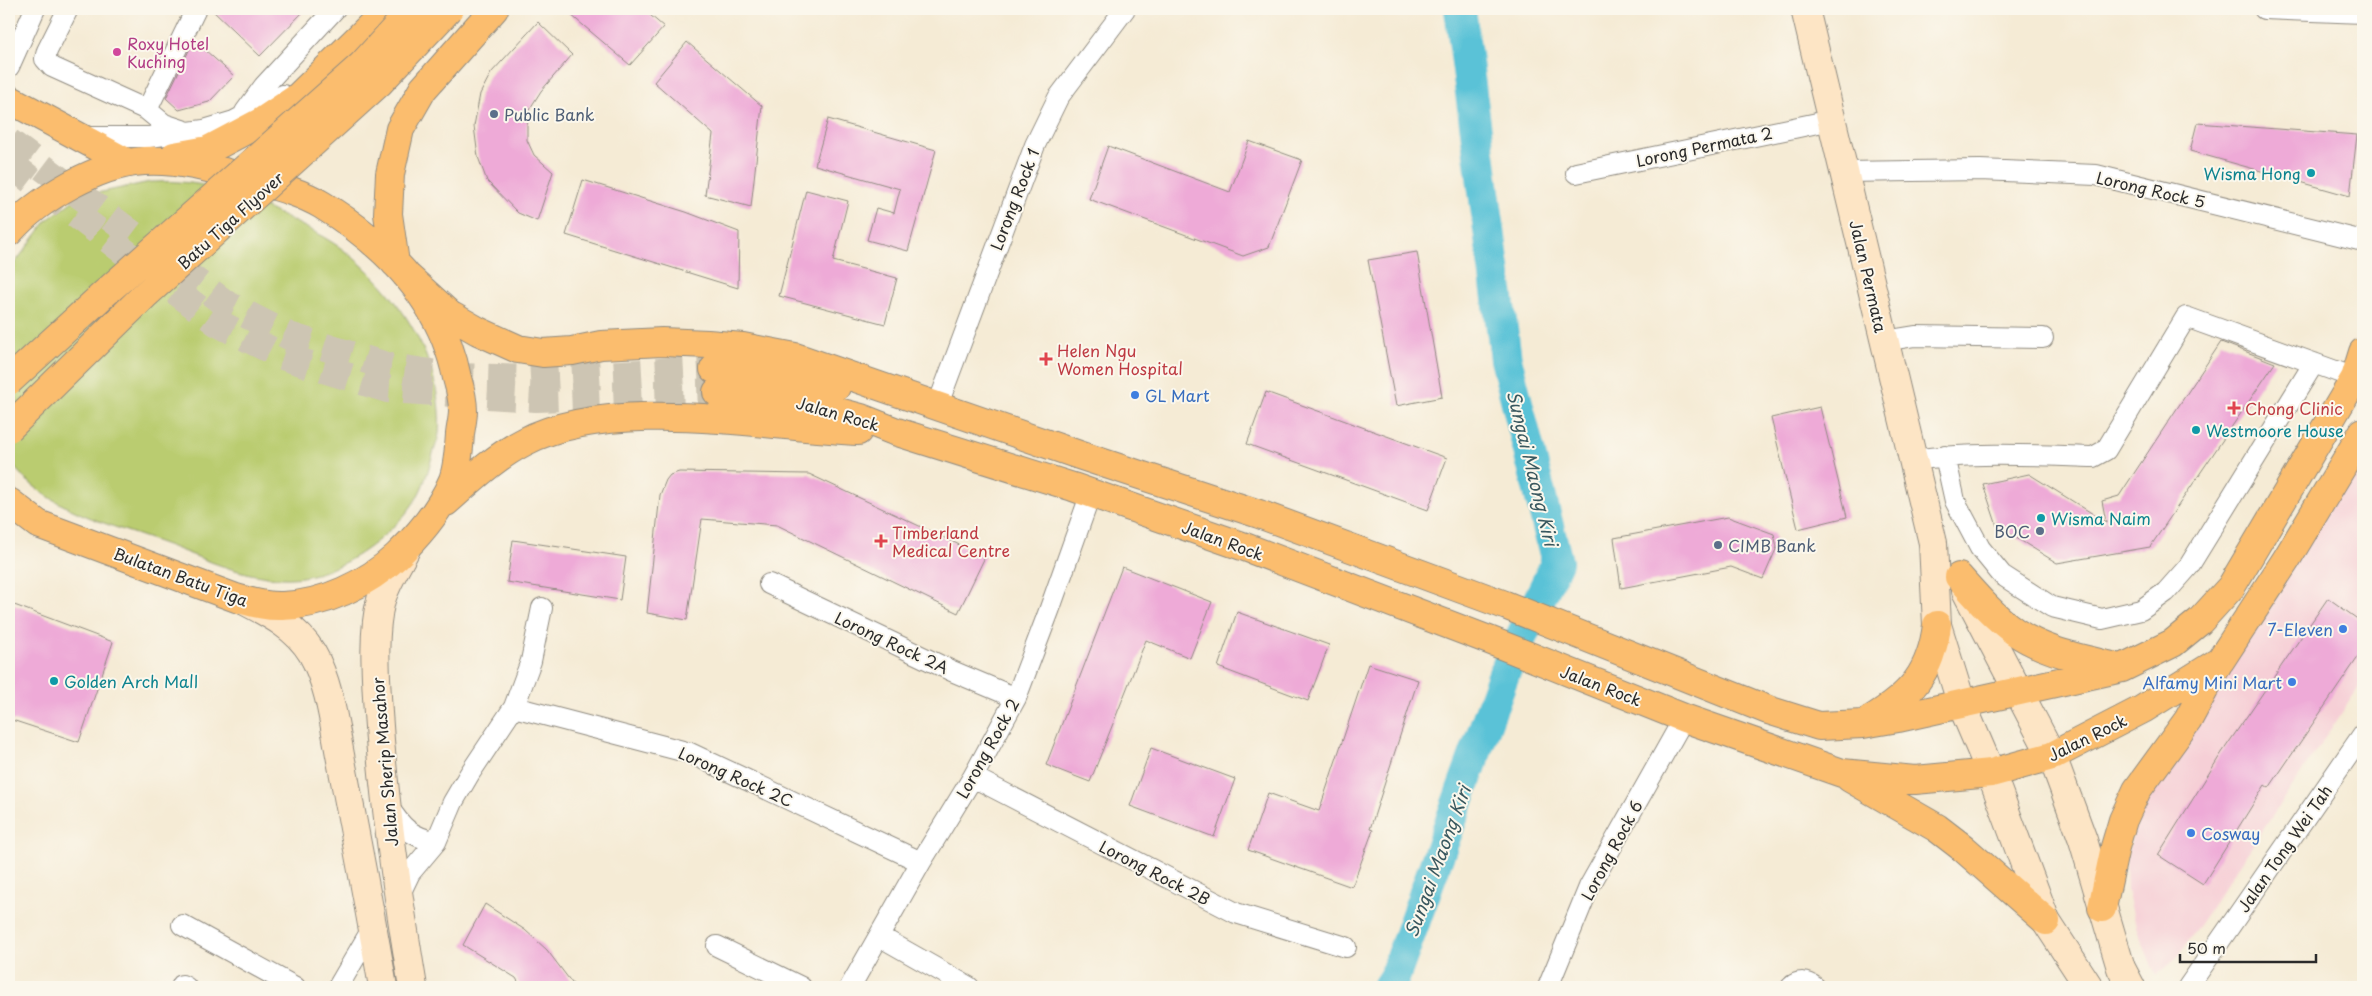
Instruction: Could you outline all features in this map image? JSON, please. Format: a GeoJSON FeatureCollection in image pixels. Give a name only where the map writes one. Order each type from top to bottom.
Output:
{"type":"FeatureCollection","features":[{"type":"Feature","properties":{"kind":"main road"},"geometry":{"type":"LineString","coordinates":[[9,99],[76,137],[137,162],[208,150],[261,122],[297,98],[388,9]]}},
{"type":"Feature","properties":{"kind":"main road","name":"Batu Tiga Flyover"},"geometry":{"type":"LineString","coordinates":[[9,381],[362,65],[413,9]]}},
{"type":"Feature","properties":{"kind":"main road","name":"Batu Tiga Flyover"},"geometry":{"type":"LineString","coordinates":[[9,428],[144,296],[379,83],[449,9]]}},
{"type":"Feature","properties":{"kind":"main road"},"geometry":{"type":"LineString","coordinates":[[400,269],[388,214],[390,174],[400,130],[423,89],[494,9]]}},
{"type":"Feature","properties":{"kind":"main road","name":"Jalan Permata"},"geometry":{"type":"LineString","coordinates":[[1805,9],[1933,543]]}},
{"type":"Feature","properties":{"kind":"main road","name":"Bulatan Batu Tiga"},"geometry":{"type":"LineString","coordinates":[[9,232],[30,211],[75,183],[137,162],[184,163],[301,196],[320,204],[347,223],[400,269],[434,310],[443,330],[455,367],[463,410],[458,456],[453,480],[434,513],[410,543],[374,574],[351,587],[326,597],[300,604],[281,606],[246,601],[38,524],[9,502]]}},
{"type":"Feature","properties":{"kind":"main road","name":"Jalan Rock"},"geometry":{"type":"LineString","coordinates":[[400,269],[450,315],[478,331],[518,349],[544,353],[572,351],[601,345],[662,342],[743,347],[795,357],[883,389],[1259,514],[1506,604],[1768,710],[1819,726],[1863,724],[1962,705],[2019,690],[2122,668],[2174,642],[2200,621],[2231,587],[2355,378],[2363,352]]}},
{"type":"Feature","properties":{"kind":"main road","name":"Jalan Rock"},"geometry":{"type":"LineString","coordinates":[[937,407],[760,373],[716,381],[861,418],[894,431],[1091,494],[1245,547],[1489,640],[1684,718],[1842,773],[1915,780],[1991,773],[2052,756],[2143,709],[2220,661],[2286,560],[2363,432]]}},
{"type":"Feature","properties":{"kind":"main road"},"geometry":{"type":"LineString","coordinates":[[434,513],[483,468],[525,441],[572,424],[672,417],[894,431]]}},
{"type":"Feature","properties":{"kind":"main road"},"geometry":{"type":"LineString","coordinates":[[9,527],[78,540]]}},
{"type":"Feature","properties":{"kind":"main road","name":"Jalan Sherip Masahor"},"geometry":{"type":"LineString","coordinates":[[410,543],[389,578],[381,602],[375,659],[387,804],[398,898],[412,987]]}},
{"type":"Feature","properties":{"kind":"main road"},"geometry":{"type":"LineString","coordinates":[[1933,543],[1986,608],[2015,631],[2062,654],[2122,668]]}},
{"type":"Feature","properties":{"kind":"main road"},"geometry":{"type":"LineString","coordinates":[[1863,724],[1892,706],[1922,674],[1934,650],[1937,625],[1933,543]]}},
{"type":"Feature","properties":{"kind":"main road"},"geometry":{"type":"LineString","coordinates":[[1959,577],[2052,756],[2083,840],[2121,968],[2132,987]]}},
{"type":"Feature","properties":{"kind":"main road","name":"Jalan Sherip Masahor"},"geometry":{"type":"LineString","coordinates":[[246,601],[281,620],[296,633],[312,653],[332,711],[383,987]]}},
{"type":"Feature","properties":{"kind":"main road"},"geometry":{"type":"LineString","coordinates":[[1937,625],[1962,705],[1991,773],[2046,921],[2089,987]]}},
{"type":"Feature","properties":{"kind":"main road"},"geometry":{"type":"LineString","coordinates":[[2102,908],[2114,847],[2123,820],[2137,790],[2188,720],[2220,661]]}},
{"type":"Feature","properties":{"kind":"main road"},"geometry":{"type":"LineString","coordinates":[[1842,773],[1937,828],[1964,848],[2046,921]]}},
{"type":"Feature","properties":{"kind":"street"},"geometry":{"type":"LineString","coordinates":[[9,67],[35,9]]}},
{"type":"Feature","properties":{"kind":"street"},"geometry":{"type":"LineString","coordinates":[[68,9],[47,51],[45,59],[52,67],[147,110],[164,124],[185,131]]}},
{"type":"Feature","properties":{"kind":"street"},"geometry":{"type":"LineString","coordinates":[[147,110],[196,9]]}},
{"type":"Feature","properties":{"kind":"street"},"geometry":{"type":"LineString","coordinates":[[244,114],[264,86],[335,9]]}},
{"type":"Feature","properties":{"kind":"street","name":"Lorong Rock 1"},"geometry":{"type":"LineString","coordinates":[[937,407],[1035,145],[1058,98],[1125,9]]}},
{"type":"Feature","properties":{"kind":"street"},"geometry":{"type":"LineString","coordinates":[[2264,9],[2363,13]]}},
{"type":"Feature","properties":{"kind":"street"},"geometry":{"type":"LineString","coordinates":[[76,137],[148,137],[220,126],[316,79]]}},
{"type":"Feature","properties":{"kind":"street","name":"Lorong Permata 2"},"geometry":{"type":"LineString","coordinates":[[1576,173],[1832,120]]}},
{"type":"Feature","properties":{"kind":"street","name":"Lorong Rock 5"},"geometry":{"type":"LineString","coordinates":[[1844,172],[1980,170],[2096,175],[2363,241]]}},
{"type":"Feature","properties":{"kind":"street"},"geometry":{"type":"LineString","coordinates":[[1913,460],[1946,456],[2093,457],[2100,455],[2106,450],[2186,317],[2355,378]]}},
{"type":"Feature","properties":{"kind":"street"},"geometry":{"type":"LineString","coordinates":[[1884,341],[1915,336],[2043,338]]}},
{"type":"Feature","properties":{"kind":"street"},"geometry":{"type":"LineString","coordinates":[[1946,456],[1955,501],[1980,548],[2002,575],[2052,607],[2102,620],[2126,614],[2141,610],[2166,592],[2189,566],[2314,363]]}},
{"type":"Feature","properties":{"kind":"street","name":"Lorong Rock 2"},"geometry":{"type":"LineString","coordinates":[[850,987],[921,862],[973,777],[1016,698],[1091,494]]}},
{"type":"Feature","properties":{"kind":"street","name":"Lorong Rock 2A"},"geometry":{"type":"LineString","coordinates":[[769,584],[952,671],[1016,698]]}},
{"type":"Feature","properties":{"kind":"street"},"geometry":{"type":"LineString","coordinates":[[398,898],[410,873],[436,842],[452,802],[514,707],[531,661],[542,608]]}},
{"type":"Feature","properties":{"kind":"street","name":"Lorong Rock 2C"},"geometry":{"type":"LineString","coordinates":[[514,707],[690,753],[921,862]]}},
{"type":"Feature","properties":{"kind":"street","name":"Lorong Rock 6"},"geometry":{"type":"LineString","coordinates":[[1548,987],[1589,887],[1684,718]]}},
{"type":"Feature","properties":{"kind":"street","name":"Jalan Tong Wei Tah"},"geometry":{"type":"LineString","coordinates":[[2188,987],[2363,734]]}},
{"type":"Feature","properties":{"kind":"street","name":"Lorong Rock 2B"},"geometry":{"type":"LineString","coordinates":[[973,777],[1236,913],[1346,947]]}},
{"type":"Feature","properties":{"kind":"street"},"geometry":{"type":"LineString","coordinates":[[387,804],[406,830],[420,839],[436,842]]}},
{"type":"Feature","properties":{"kind":"street"},"geometry":{"type":"LineString","coordinates":[[182,926],[295,987]]}},
{"type":"Feature","properties":{"kind":"street"},"geometry":{"type":"LineString","coordinates":[[338,987],[373,927]]}},
{"type":"Feature","properties":{"kind":"street"},"geometry":{"type":"LineString","coordinates":[[880,936],[969,987]]}},
{"type":"Feature","properties":{"kind":"street"},"geometry":{"type":"LineString","coordinates":[[717,946],[801,987]]}},
{"type":"Feature","properties":{"kind":"street"},"geometry":{"type":"LineString","coordinates":[[1791,987],[1794,984],[1803,982],[1815,987]]}},
{"type":"Feature","properties":{"kind":"shaded area"},"geometry":{"type":"Polygon","coordinates":[[[2363,457],[2363,681],[2177,958],[2156,976],[2137,929],[2127,891],[2126,858],[2144,793],[2363,457]]]}},
{"type":"Feature","properties":{"kind":"green space"},"geometry":{"type":"Polygon","coordinates":[[[150,182],[192,183],[231,193],[267,208],[325,238],[350,255],[369,272],[387,291],[416,334],[435,382],[439,408],[438,439],[424,482],[414,502],[401,519],[382,537],[348,561],[323,572],[296,578],[267,577],[238,571],[81,514],[60,504],[41,492],[9,460],[9,271],[47,220],[78,197],[150,182]]]}},
{"type":"Feature","properties":{"kind":"building"},"geometry":{"type":"Polygon","coordinates":[[[211,9],[306,9],[260,56],[211,9]]]}},
{"type":"Feature","properties":{"kind":"building"},"geometry":{"type":"Polygon","coordinates":[[[564,9],[643,9],[664,27],[630,65],[564,9]]]}},
{"type":"Feature","properties":{"kind":"building"},"geometry":{"type":"Polygon","coordinates":[[[538,22],[572,55],[541,91],[529,110],[527,140],[534,155],[553,172],[537,221],[518,213],[487,181],[478,157],[474,126],[480,94],[491,73],[538,22]]]}},
{"type":"Feature","properties":{"kind":"building"},"geometry":{"type":"Polygon","coordinates":[[[194,40],[234,76],[209,102],[179,110],[166,98],[194,40]]]}},
{"type":"Feature","properties":{"kind":"building"},"geometry":{"type":"Polygon","coordinates":[[[687,42],[762,106],[751,207],[705,195],[713,134],[654,82],[687,42]]]}},
{"type":"Feature","properties":{"kind":"building"},"geometry":{"type":"Polygon","coordinates":[[[828,119],[936,150],[908,251],[867,240],[876,208],[894,213],[900,189],[815,165],[828,119]]]}},
{"type":"Feature","properties":{"kind":"building","name":"Wisma Hong"},"geometry":{"type":"Polygon","coordinates":[[[2197,123],[2357,135],[2350,196],[2190,151],[2197,123]]]}},
{"type":"Feature","properties":{"kind":"building"},"geometry":{"type":"Polygon","coordinates":[[[1249,141],[1302,160],[1269,247],[1243,256],[1089,199],[1108,146],[1230,192],[1249,141]]]}},
{"type":"Feature","properties":{"kind":"building"},"geometry":{"type":"Polygon","coordinates":[[[583,180],[686,212],[739,232],[738,288],[566,235],[583,180]]]}},
{"type":"Feature","properties":{"kind":"building"},"geometry":{"type":"Polygon","coordinates":[[[806,190],[848,201],[833,261],[897,278],[885,324],[779,296],[806,190]]]}},
{"type":"Feature","properties":{"kind":"building"},"geometry":{"type":"Polygon","coordinates":[[[1417,252],[1442,397],[1396,406],[1368,260],[1417,252]]]}},
{"type":"Feature","properties":{"kind":"building","name":"Westmoore House"},"geometry":{"type":"Polygon","coordinates":[[[2221,342],[2275,363],[2150,547],[2057,563],[1997,526],[1983,484],[2029,474],[2106,522],[2102,501],[2119,496],[2221,342]]]}},
{"type":"Feature","properties":{"kind":"building"},"geometry":{"type":"Polygon","coordinates":[[[1266,392],[1447,458],[1428,510],[1247,444],[1266,392]]]}},
{"type":"Feature","properties":{"kind":"building"},"geometry":{"type":"Polygon","coordinates":[[[1820,407],[1847,517],[1798,529],[1771,418],[1820,407]]]}},
{"type":"Feature","properties":{"kind":"building","name":"Timberland Medical Centre"},"geometry":{"type":"Polygon","coordinates":[[[679,472],[809,474],[985,557],[958,613],[777,525],[702,519],[687,620],[647,613],[660,495],[670,475],[679,472]]]}},
{"type":"Feature","properties":{"kind":"building"},"geometry":{"type":"Polygon","coordinates":[[[1728,517],[1774,534],[1777,547],[1763,579],[1731,567],[1621,588],[1614,538],[1728,517]]]}},
{"type":"Feature","properties":{"kind":"building"},"geometry":{"type":"Polygon","coordinates":[[[513,540],[626,557],[620,600],[507,582],[513,540]]]}},
{"type":"Feature","properties":{"kind":"building"},"geometry":{"type":"Polygon","coordinates":[[[1122,567],[1212,602],[1190,658],[1146,640],[1090,782],[1046,765],[1122,567]]]}},
{"type":"Feature","properties":{"kind":"building"},"geometry":{"type":"Polygon","coordinates":[[[2328,598],[2363,623],[2363,650],[2269,788],[2265,785],[2203,884],[2158,855],[2221,754],[2328,598]]]}},
{"type":"Feature","properties":{"kind":"building","name":"Golden Arch Mall"},"geometry":{"type":"Polygon","coordinates":[[[9,603],[113,642],[79,742],[9,719],[9,603]]]}},
{"type":"Feature","properties":{"kind":"building"},"geometry":{"type":"Polygon","coordinates":[[[1237,612],[1329,645],[1308,701],[1218,667],[1237,612]]]}},
{"type":"Feature","properties":{"kind":"building"},"geometry":{"type":"Polygon","coordinates":[[[1368,664],[1418,680],[1370,829],[1373,830],[1352,887],[1248,850],[1268,793],[1319,811],[1368,664]]]}},
{"type":"Feature","properties":{"kind":"building"},"geometry":{"type":"Polygon","coordinates":[[[1151,748],[1235,779],[1214,837],[1130,806],[1151,748]]]}},
{"type":"Feature","properties":{"kind":"building"},"geometry":{"type":"Polygon","coordinates":[[[485,904],[525,930],[547,950],[575,987],[521,987],[516,978],[463,945],[485,904]]]}},
{"type":"Feature","properties":{"kind":"waterway","name":"Sungai Maong Kiri"},"geometry":{"type":"LineString","coordinates":[[1388,987],[1394,978],[1505,671],[1557,562],[1506,359],[1460,9]]}},
{"type":"Feature","properties":{"kind":"tunnel"},"geometry":{"type":"LineString","coordinates":[[9,142],[226,304],[289,336],[390,367],[458,377],[530,379],[714,369]]}},
{"type":"Feature","properties":{"kind":"tunnel"},"geometry":{"type":"LineString","coordinates":[[9,163],[216,322],[282,356],[387,389],[536,398],[717,392]]}},
{"type":"Feature","properties":{"kind":"place","name":"Roxy Hotel Kuching"},"geometry":{"type":"Point","coordinates":[117,52]}},
{"type":"Feature","properties":{"kind":"place","name":"Public Bank"},"geometry":{"type":"Point","coordinates":[494,114]}},
{"type":"Feature","properties":{"kind":"place","name":"Wisma Hong"},"geometry":{"type":"Point","coordinates":[2311,173]}},
{"type":"Feature","properties":{"kind":"place","name":"Helen Ngu Women Hospital"},"geometry":{"type":"Point","coordinates":[1046,359]}},
{"type":"Feature","properties":{"kind":"place","name":"GL Mart"},"geometry":{"type":"Point","coordinates":[1135,395]}},
{"type":"Feature","properties":{"kind":"place","name":"Chong Clinic"},"geometry":{"type":"Point","coordinates":[2234,408]}},
{"type":"Feature","properties":{"kind":"place","name":"Westmoore House"},"geometry":{"type":"Point","coordinates":[2196,430]}},
{"type":"Feature","properties":{"kind":"place","name":"Wisma Naim"},"geometry":{"type":"Point","coordinates":[2041,518]}},
{"type":"Feature","properties":{"kind":"place","name":"BOC"},"geometry":{"type":"Point","coordinates":[2040,531]}},
{"type":"Feature","properties":{"kind":"place","name":"Timberland Medical Centre"},"geometry":{"type":"Point","coordinates":[881,541]}},
{"type":"Feature","properties":{"kind":"place","name":"CIMB Bank"},"geometry":{"type":"Point","coordinates":[1718,545]}},
{"type":"Feature","properties":{"kind":"place","name":"7-Eleven"},"geometry":{"type":"Point","coordinates":[2343,629]}},
{"type":"Feature","properties":{"kind":"place","name":"Golden Arch Mall"},"geometry":{"type":"Point","coordinates":[54,681]}},
{"type":"Feature","properties":{"kind":"place","name":"Alfamy Mini Mart"},"geometry":{"type":"Point","coordinates":[2292,682]}},
{"type":"Feature","properties":{"kind":"place","name":"Cosway"},"geometry":{"type":"Point","coordinates":[2191,833]}}]}
